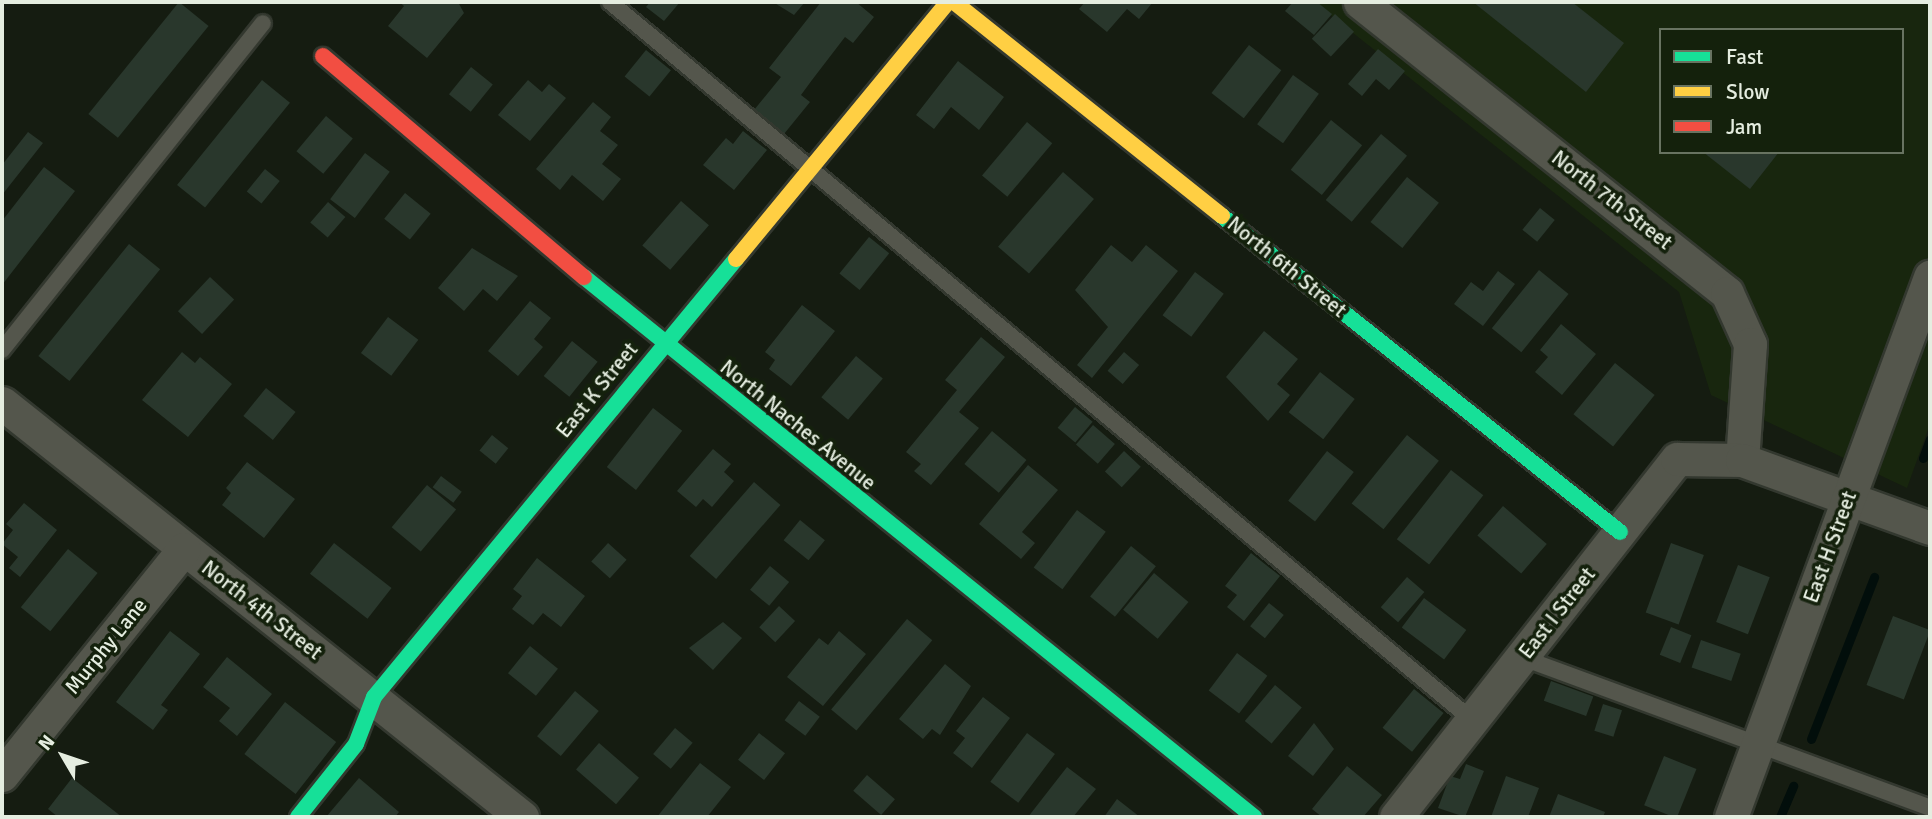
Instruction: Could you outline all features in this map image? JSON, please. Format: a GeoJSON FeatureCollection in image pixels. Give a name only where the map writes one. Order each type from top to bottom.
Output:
{"type":"FeatureCollection","features":[{"type":"Feature","properties":{"kind":"street","name":"East K Street"},"geometry":{"type":"LineString","coordinates":[[299,817],[356,744],[374,697],[662,343],[948,2]]}},
{"type":"Feature","properties":{"kind":"street","name":"North 6th Street"},"geometry":{"type":"LineString","coordinates":[[954,2],[1620,532]]}},
{"type":"Feature","properties":{"kind":"street","name":"North 7th Street"},"geometry":{"type":"LineString","coordinates":[[1360,2],[1727,293],[1750,344],[1742,460]]}},
{"type":"Feature","properties":{"kind":"street","name":"North Naches Avenue"},"geometry":{"type":"LineString","coordinates":[[323,55],[662,343],[1254,817]]}},
{"type":"Feature","properties":{"kind":"street","name":"East H Street"},"geometry":{"type":"LineString","coordinates":[[1731,817],[1930,277]]}},
{"type":"Feature","properties":{"kind":"street","name":"North 4th Street"},"geometry":{"type":"LineString","coordinates":[[2,403],[522,817]]}},
{"type":"Feature","properties":{"kind":"street","name":"East I Street"},"geometry":{"type":"LineString","coordinates":[[1396,817],[1676,459],[1742,460]]}},
{"type":"Feature","properties":{"kind":"street"},"geometry":{"type":"LineString","coordinates":[[1742,460],[1930,528]]}},
{"type":"Feature","properties":{"kind":"street","name":"Murphy Lane"},"geometry":{"type":"LineString","coordinates":[[2,775],[184,549]]}},
{"type":"Feature","properties":{"kind":"lane"},"geometry":{"type":"LineString","coordinates":[[610,2],[1472,720]]}},
{"type":"Feature","properties":{"kind":"lane"},"geometry":{"type":"LineString","coordinates":[[2,350],[263,23]]}},
{"type":"Feature","properties":{"kind":"lane"},"geometry":{"type":"LineString","coordinates":[[1523,658],[1930,808]]}},
{"type":"Feature","properties":{"kind":"shaded area"},"geometry":{"type":"Polygon","coordinates":[[[1314,2],[1930,2],[1930,424],[1907,488],[1711,395],[1679,292],[1314,2]]]}},
{"type":"Feature","properties":{"kind":"building"},"geometry":{"type":"Polygon","coordinates":[[[179,2],[209,26],[118,138],[88,114],[179,2]]]}},
{"type":"Feature","properties":{"kind":"building"},"geometry":{"type":"Polygon","coordinates":[[[399,2],[458,2],[464,13],[427,58],[388,26],[404,6],[399,2]]]}},
{"type":"Feature","properties":{"kind":"building"},"geometry":{"type":"Polygon","coordinates":[[[650,2],[680,2],[664,21],[646,7],[650,2]]]}},
{"type":"Feature","properties":{"kind":"building"},"geometry":{"type":"Polygon","coordinates":[[[773,2],[805,2],[794,15],[773,2]]]}},
{"type":"Feature","properties":{"kind":"building"},"geometry":{"type":"Polygon","coordinates":[[[821,2],[856,2],[874,17],[853,43],[845,37],[801,95],[810,102],[784,134],[754,110],[781,77],[769,68],[821,2]]]}},
{"type":"Feature","properties":{"kind":"building"},"geometry":{"type":"Polygon","coordinates":[[[1085,2],[1153,2],[1139,19],[1127,9],[1107,32],[1079,9],[1085,2]]]}},
{"type":"Feature","properties":{"kind":"building"},"geometry":{"type":"Polygon","coordinates":[[[1293,2],[1317,2],[1332,14],[1314,35],[1285,11],[1293,2]]]}},
{"type":"Feature","properties":{"kind":"building"},"geometry":{"type":"Polygon","coordinates":[[[1473,2],[1572,2],[1624,43],[1586,92],[1473,2]]]}},
{"type":"Feature","properties":{"kind":"building"},"geometry":{"type":"Polygon","coordinates":[[[1335,14],[1354,32],[1331,57],[1312,39],[1335,14]]]}},
{"type":"Feature","properties":{"kind":"building"},"geometry":{"type":"Polygon","coordinates":[[[1249,45],[1281,70],[1244,118],[1211,93],[1249,45]]]}},
{"type":"Feature","properties":{"kind":"building"},"geometry":{"type":"Polygon","coordinates":[[[1378,49],[1405,71],[1389,90],[1376,79],[1362,96],[1348,84],[1378,49]]]}},
{"type":"Feature","properties":{"kind":"building"},"geometry":{"type":"Polygon","coordinates":[[[646,50],[671,70],[649,97],[625,76],[646,50]]]}},
{"type":"Feature","properties":{"kind":"building"},"geometry":{"type":"Polygon","coordinates":[[[958,61],[1004,97],[979,130],[951,107],[934,129],[916,115],[958,61]]]}},
{"type":"Feature","properties":{"kind":"building"},"geometry":{"type":"Polygon","coordinates":[[[471,67],[493,85],[471,112],[449,94],[471,67]]]}},
{"type":"Feature","properties":{"kind":"building"},"geometry":{"type":"Polygon","coordinates":[[[1293,75],[1319,94],[1283,143],[1257,124],[1293,75]]]}},
{"type":"Feature","properties":{"kind":"building"},"geometry":{"type":"Polygon","coordinates":[[[262,80],[290,103],[205,208],[177,185],[262,80]]]}},
{"type":"Feature","properties":{"kind":"building"},"geometry":{"type":"Polygon","coordinates":[[[528,80],[542,92],[549,84],[566,98],[530,141],[498,115],[528,80]]]}},
{"type":"Feature","properties":{"kind":"building"},"geometry":{"type":"Polygon","coordinates":[[[593,102],[611,117],[600,131],[618,145],[602,164],[621,179],[603,201],[572,175],[560,190],[536,169],[593,102]]]}},
{"type":"Feature","properties":{"kind":"building"},"geometry":{"type":"Polygon","coordinates":[[[326,116],[353,138],[323,174],[296,151],[326,116]]]}},
{"type":"Feature","properties":{"kind":"building"},"geometry":{"type":"Polygon","coordinates":[[[1331,120],[1362,145],[1322,195],[1291,170],[1331,120]]]}},
{"type":"Feature","properties":{"kind":"building"},"geometry":{"type":"Polygon","coordinates":[[[1027,122],[1052,143],[1007,197],[982,176],[1027,122]]]}},
{"type":"Feature","properties":{"kind":"building"},"geometry":{"type":"Polygon","coordinates":[[[743,131],[767,150],[734,190],[703,165],[726,138],[733,144],[743,131]]]}},
{"type":"Feature","properties":{"kind":"building"},"geometry":{"type":"Polygon","coordinates":[[[28,132],[43,143],[2,195],[2,165],[28,132]]]}},
{"type":"Feature","properties":{"kind":"building"},"geometry":{"type":"Polygon","coordinates":[[[1381,134],[1407,156],[1352,222],[1326,200],[1381,134]]]}},
{"type":"Feature","properties":{"kind":"building"},"geometry":{"type":"Polygon","coordinates":[[[365,153],[390,172],[355,218],[330,199],[365,153]]]}},
{"type":"Feature","properties":{"kind":"building"},"geometry":{"type":"Polygon","coordinates":[[[1706,154],[1777,154],[1750,189],[1706,154]]]}},
{"type":"Feature","properties":{"kind":"building"},"geometry":{"type":"Polygon","coordinates":[[[44,167],[75,191],[2,285],[2,221],[44,167]]]}},
{"type":"Feature","properties":{"kind":"building"},"geometry":{"type":"Polygon","coordinates":[[[265,169],[280,181],[262,203],[247,192],[265,169]]]}},
{"type":"Feature","properties":{"kind":"building"},"geometry":{"type":"Polygon","coordinates":[[[1063,172],[1094,199],[1029,274],[998,247],[1063,172]]]}},
{"type":"Feature","properties":{"kind":"building"},"geometry":{"type":"Polygon","coordinates":[[[1407,177],[1439,203],[1402,248],[1370,222],[1407,177]]]}},
{"type":"Feature","properties":{"kind":"building"},"geometry":{"type":"Polygon","coordinates":[[[405,193],[431,214],[410,239],[384,219],[405,193]]]}},
{"type":"Feature","properties":{"kind":"building"},"geometry":{"type":"Polygon","coordinates":[[[681,201],[709,225],[670,270],[642,246],[681,201]]]}},
{"type":"Feature","properties":{"kind":"building"},"geometry":{"type":"Polygon","coordinates":[[[328,202],[345,217],[328,237],[310,222],[328,202]]]}},
{"type":"Feature","properties":{"kind":"building"},"geometry":{"type":"Polygon","coordinates":[[[1540,208],[1555,220],[1537,242],[1522,230],[1540,208]]]}},
{"type":"Feature","properties":{"kind":"building"},"geometry":{"type":"Polygon","coordinates":[[[869,237],[889,253],[860,290],[839,274],[869,237]]]}},
{"type":"Feature","properties":{"kind":"building"},"geometry":{"type":"Polygon","coordinates":[[[129,244],[160,269],[69,381],[38,356],[129,244]]]}},
{"type":"Feature","properties":{"kind":"building"},"geometry":{"type":"Polygon","coordinates":[[[1111,245],[1132,262],[1146,245],[1178,271],[1092,378],[1077,365],[1108,327],[1075,290],[1111,245]]]}},
{"type":"Feature","properties":{"kind":"building"},"geometry":{"type":"Polygon","coordinates":[[[472,248],[518,276],[497,301],[483,289],[464,311],[438,288],[472,248]]]}},
{"type":"Feature","properties":{"kind":"building"},"geometry":{"type":"Polygon","coordinates":[[[1539,270],[1569,294],[1521,352],[1492,328],[1539,270]]]}},
{"type":"Feature","properties":{"kind":"building"},"geometry":{"type":"Polygon","coordinates":[[[1498,271],[1515,284],[1483,326],[1454,304],[1471,282],[1483,291],[1498,271]]]}},
{"type":"Feature","properties":{"kind":"building"},"geometry":{"type":"Polygon","coordinates":[[[1195,272],[1224,294],[1191,337],[1163,315],[1195,272]]]}},
{"type":"Feature","properties":{"kind":"building"},"geometry":{"type":"Polygon","coordinates":[[[210,277],[234,300],[202,334],[178,311],[210,277]]]}},
{"type":"Feature","properties":{"kind":"building"},"geometry":{"type":"Polygon","coordinates":[[[530,301],[551,318],[534,339],[543,347],[518,376],[488,351],[530,301]]]}},
{"type":"Feature","properties":{"kind":"building"},"geometry":{"type":"Polygon","coordinates":[[[802,305],[835,331],[791,386],[769,369],[775,360],[765,352],[802,305]]]}},
{"type":"Feature","properties":{"kind":"building"},"geometry":{"type":"Polygon","coordinates":[[[388,317],[418,340],[391,376],[361,353],[388,317]]]}},
{"type":"Feature","properties":{"kind":"building"},"geometry":{"type":"Polygon","coordinates":[[[1561,324],[1596,354],[1562,395],[1535,372],[1548,357],[1540,350],[1561,324]]]}},
{"type":"Feature","properties":{"kind":"building"},"geometry":{"type":"Polygon","coordinates":[[[1264,331],[1298,359],[1277,384],[1290,395],[1268,421],[1226,377],[1264,331]]]}},
{"type":"Feature","properties":{"kind":"building"},"geometry":{"type":"Polygon","coordinates":[[[981,337],[1005,357],[959,412],[979,428],[931,485],[914,471],[921,464],[906,452],[957,390],[945,380],[981,337]]]}},
{"type":"Feature","properties":{"kind":"building"},"geometry":{"type":"Polygon","coordinates":[[[572,341],[598,362],[569,397],[544,376],[572,341]]]}},
{"type":"Feature","properties":{"kind":"building"},"geometry":{"type":"Polygon","coordinates":[[[182,352],[195,363],[200,357],[232,384],[188,437],[142,400],[182,352]]]}},
{"type":"Feature","properties":{"kind":"building"},"geometry":{"type":"Polygon","coordinates":[[[1124,352],[1139,365],[1123,384],[1108,371],[1124,352]]]}},
{"type":"Feature","properties":{"kind":"building"},"geometry":{"type":"Polygon","coordinates":[[[856,356],[883,378],[848,420],[821,397],[856,356]]]}},
{"type":"Feature","properties":{"kind":"building"},"geometry":{"type":"Polygon","coordinates":[[[1615,363],[1655,395],[1613,446],[1573,414],[1615,363]]]}},
{"type":"Feature","properties":{"kind":"building"},"geometry":{"type":"Polygon","coordinates":[[[1320,372],[1355,399],[1323,439],[1289,412],[1320,372]]]}},
{"type":"Feature","properties":{"kind":"building"},"geometry":{"type":"Polygon","coordinates":[[[266,388],[296,412],[273,440],[243,416],[266,388]]]}},
{"type":"Feature","properties":{"kind":"building"},"geometry":{"type":"Polygon","coordinates":[[[1075,407],[1093,422],[1075,442],[1058,428],[1075,407]]]}},
{"type":"Feature","properties":{"kind":"building"},"geometry":{"type":"Polygon","coordinates":[[[653,408],[682,431],[636,490],[607,467],[653,408]]]}},
{"type":"Feature","properties":{"kind":"building"},"geometry":{"type":"Polygon","coordinates":[[[1093,425],[1115,444],[1098,464],[1076,445],[1093,425]]]}},
{"type":"Feature","properties":{"kind":"building"},"geometry":{"type":"Polygon","coordinates":[[[992,431],[1026,460],[999,493],[964,464],[992,431]]]}},
{"type":"Feature","properties":{"kind":"building"},"geometry":{"type":"Polygon","coordinates":[[[492,435],[508,448],[496,464],[479,451],[492,435]]]}},
{"type":"Feature","properties":{"kind":"building"},"geometry":{"type":"Polygon","coordinates":[[[1407,435],[1439,461],[1383,529],[1352,503],[1407,435]]]}},
{"type":"Feature","properties":{"kind":"building"},"geometry":{"type":"Polygon","coordinates":[[[713,449],[731,464],[724,472],[734,481],[712,507],[703,499],[696,507],[677,491],[713,449]]]}},
{"type":"Feature","properties":{"kind":"building"},"geometry":{"type":"Polygon","coordinates":[[[1124,451],[1141,467],[1122,487],[1105,471],[1124,451]]]}},
{"type":"Feature","properties":{"kind":"building"},"geometry":{"type":"Polygon","coordinates":[[[1327,451],[1354,472],[1315,522],[1288,501],[1327,451]]]}},
{"type":"Feature","properties":{"kind":"building"},"geometry":{"type":"Polygon","coordinates":[[[247,462],[295,499],[264,538],[222,505],[231,493],[226,488],[247,462]]]}},
{"type":"Feature","properties":{"kind":"building"},"geometry":{"type":"Polygon","coordinates":[[[1028,465],[1058,490],[1022,532],[1035,543],[1021,559],[979,524],[1028,465]]]}},
{"type":"Feature","properties":{"kind":"building"},"geometry":{"type":"Polygon","coordinates":[[[1451,470],[1483,495],[1429,565],[1397,539],[1451,470]]]}},
{"type":"Feature","properties":{"kind":"building"},"geometry":{"type":"Polygon","coordinates":[[[441,476],[462,492],[453,503],[433,487],[441,476]]]}},
{"type":"Feature","properties":{"kind":"building"},"geometry":{"type":"Polygon","coordinates":[[[754,482],[780,505],[716,579],[690,556],[754,482]]]}},
{"type":"Feature","properties":{"kind":"building"},"geometry":{"type":"Polygon","coordinates":[[[427,485],[456,509],[421,552],[392,527],[427,485]]]}},
{"type":"Feature","properties":{"kind":"building"},"geometry":{"type":"Polygon","coordinates":[[[24,503],[57,530],[20,577],[9,568],[18,557],[2,544],[13,530],[6,524],[24,503]]]}},
{"type":"Feature","properties":{"kind":"building"},"geometry":{"type":"Polygon","coordinates":[[[1503,506],[1547,544],[1521,573],[1477,535],[1503,506]]]}},
{"type":"Feature","properties":{"kind":"building"},"geometry":{"type":"Polygon","coordinates":[[[1077,510],[1106,532],[1062,589],[1034,568],[1077,510]]]}},
{"type":"Feature","properties":{"kind":"building"},"geometry":{"type":"Polygon","coordinates":[[[800,520],[825,540],[809,560],[784,540],[800,520]]]}},
{"type":"Feature","properties":{"kind":"building"},"geometry":{"type":"Polygon","coordinates":[[[334,543],[392,588],[368,619],[310,574],[334,543]]]}},
{"type":"Feature","properties":{"kind":"building"},"geometry":{"type":"Polygon","coordinates":[[[608,543],[627,560],[610,578],[591,562],[608,543]]]}},
{"type":"Feature","properties":{"kind":"building"},"geometry":{"type":"Polygon","coordinates":[[[1671,543],[1704,555],[1679,625],[1646,613],[1671,543]]]}},
{"type":"Feature","properties":{"kind":"building"},"geometry":{"type":"Polygon","coordinates":[[[1131,546],[1156,566],[1115,617],[1090,597],[1131,546]]]}},
{"type":"Feature","properties":{"kind":"building"},"geometry":{"type":"Polygon","coordinates":[[[68,549],[98,573],[50,631],[21,607],[68,549]]]}},
{"type":"Feature","properties":{"kind":"building"},"geometry":{"type":"Polygon","coordinates":[[[1251,553],[1280,576],[1244,621],[1227,607],[1237,595],[1225,586],[1251,553]]]}},
{"type":"Feature","properties":{"kind":"building"},"geometry":{"type":"Polygon","coordinates":[[[537,558],[585,596],[561,627],[543,613],[533,625],[512,609],[522,596],[513,589],[537,558]]]}},
{"type":"Feature","properties":{"kind":"building"},"geometry":{"type":"Polygon","coordinates":[[[1738,565],[1770,577],[1748,634],[1716,622],[1738,565]]]}},
{"type":"Feature","properties":{"kind":"building"},"geometry":{"type":"Polygon","coordinates":[[[770,566],[789,582],[769,606],[750,590],[770,566]]]}},
{"type":"Feature","properties":{"kind":"building"},"geometry":{"type":"Polygon","coordinates":[[[1154,573],[1188,602],[1158,639],[1123,610],[1154,573]]]}},
{"type":"Feature","properties":{"kind":"building"},"geometry":{"type":"Polygon","coordinates":[[[1407,577],[1424,592],[1398,622],[1381,607],[1407,577]]]}},
{"type":"Feature","properties":{"kind":"building"},"geometry":{"type":"Polygon","coordinates":[[[1424,598],[1466,630],[1444,659],[1402,628],[1424,598]]]}},
{"type":"Feature","properties":{"kind":"building"},"geometry":{"type":"Polygon","coordinates":[[[1269,603],[1284,615],[1265,638],[1250,626],[1269,603]]]}},
{"type":"Feature","properties":{"kind":"building"},"geometry":{"type":"Polygon","coordinates":[[[779,606],[795,621],[775,642],[759,627],[779,606]]]}},
{"type":"Feature","properties":{"kind":"building"},"geometry":{"type":"Polygon","coordinates":[[[1893,616],[1930,630],[1904,699],[1866,685],[1893,616]]]}},
{"type":"Feature","properties":{"kind":"building"},"geometry":{"type":"Polygon","coordinates":[[[907,619],[932,640],[856,731],[831,709],[907,619]]]}},
{"type":"Feature","properties":{"kind":"building"},"geometry":{"type":"Polygon","coordinates":[[[723,622],[742,638],[713,670],[689,648],[723,622]]]}},
{"type":"Feature","properties":{"kind":"building"},"geometry":{"type":"Polygon","coordinates":[[[1671,627],[1691,635],[1680,663],[1660,655],[1671,627]]]}},
{"type":"Feature","properties":{"kind":"building"},"geometry":{"type":"Polygon","coordinates":[[[170,631],[200,654],[161,705],[168,710],[153,730],[116,702],[170,631]]]}},
{"type":"Feature","properties":{"kind":"building"},"geometry":{"type":"Polygon","coordinates":[[[839,631],[866,654],[823,706],[787,677],[819,638],[828,645],[839,631]]]}},
{"type":"Feature","properties":{"kind":"building"},"geometry":{"type":"Polygon","coordinates":[[[1701,640],[1741,654],[1731,681],[1692,667],[1701,640]]]}},
{"type":"Feature","properties":{"kind":"building"},"geometry":{"type":"Polygon","coordinates":[[[530,646],[558,669],[536,696],[508,673],[530,646]]]}},
{"type":"Feature","properties":{"kind":"building"},"geometry":{"type":"Polygon","coordinates":[[[1237,653],[1267,676],[1239,713],[1209,691],[1237,653]]]}},
{"type":"Feature","properties":{"kind":"building"},"geometry":{"type":"Polygon","coordinates":[[[227,657],[272,694],[237,736],[219,721],[230,708],[203,687],[227,657]]]}},
{"type":"Feature","properties":{"kind":"building"},"geometry":{"type":"Polygon","coordinates":[[[945,664],[971,686],[940,735],[932,729],[923,739],[899,719],[945,664]]]}},
{"type":"Feature","properties":{"kind":"building"},"geometry":{"type":"Polygon","coordinates":[[[1551,681],[1593,696],[1586,716],[1544,701],[1551,681]]]}},
{"type":"Feature","properties":{"kind":"building"},"geometry":{"type":"Polygon","coordinates":[[[1275,685],[1302,707],[1272,744],[1245,721],[1275,685]]]}},
{"type":"Feature","properties":{"kind":"building"},"geometry":{"type":"Polygon","coordinates":[[[1414,689],[1444,713],[1412,752],[1383,728],[1414,689]]]}},
{"type":"Feature","properties":{"kind":"building"},"geometry":{"type":"Polygon","coordinates":[[[575,691],[599,711],[561,756],[537,736],[575,691]]]}},
{"type":"Feature","properties":{"kind":"building"},"geometry":{"type":"Polygon","coordinates":[[[983,697],[1010,718],[972,768],[953,753],[965,738],[956,731],[983,697]]]}},
{"type":"Feature","properties":{"kind":"building"},"geometry":{"type":"Polygon","coordinates":[[[799,701],[820,717],[805,736],[785,720],[799,701]]]}},
{"type":"Feature","properties":{"kind":"building"},"geometry":{"type":"Polygon","coordinates":[[[285,702],[336,742],[296,794],[244,754],[285,702]]]}},
{"type":"Feature","properties":{"kind":"building"},"geometry":{"type":"Polygon","coordinates":[[[1603,704],[1622,710],[1613,737],[1594,731],[1603,704]]]}},
{"type":"Feature","properties":{"kind":"building"},"geometry":{"type":"Polygon","coordinates":[[[1314,723],[1334,749],[1313,776],[1288,756],[1314,723]]]}},
{"type":"Feature","properties":{"kind":"building"},"geometry":{"type":"Polygon","coordinates":[[[675,728],[693,743],[671,769],[653,754],[675,728]]]}},
{"type":"Feature","properties":{"kind":"building"},"geometry":{"type":"Polygon","coordinates":[[[759,733],[785,753],[764,780],[738,760],[759,733]]]}},
{"type":"Feature","properties":{"kind":"building"},"geometry":{"type":"Polygon","coordinates":[[[1027,733],[1055,754],[1018,803],[990,782],[1027,733]]]}},
{"type":"Feature","properties":{"kind":"building"},"geometry":{"type":"Polygon","coordinates":[[[599,743],[639,778],[616,804],[576,769],[599,743]]]}},
{"type":"Feature","properties":{"kind":"building"},"geometry":{"type":"Polygon","coordinates":[[[1664,756],[1696,769],[1677,817],[1644,805],[1664,756]]]}},
{"type":"Feature","properties":{"kind":"building"},"geometry":{"type":"Polygon","coordinates":[[[700,763],[731,787],[707,817],[657,817],[700,763]]]}},
{"type":"Feature","properties":{"kind":"building"},"geometry":{"type":"Polygon","coordinates":[[[1466,764],[1484,771],[1465,817],[1438,808],[1450,776],[1460,779],[1466,764]]]}},
{"type":"Feature","properties":{"kind":"building"},"geometry":{"type":"Polygon","coordinates":[[[1347,766],[1382,795],[1363,817],[1322,817],[1312,809],[1347,766]]]}},
{"type":"Feature","properties":{"kind":"building"},"geometry":{"type":"Polygon","coordinates":[[[1067,767],[1096,789],[1073,817],[1028,817],[1067,767]]]}},
{"type":"Feature","properties":{"kind":"building"},"geometry":{"type":"Polygon","coordinates":[[[867,775],[895,799],[881,815],[853,791],[867,775]]]}},
{"type":"Feature","properties":{"kind":"building"},"geometry":{"type":"Polygon","coordinates":[[[1506,776],[1539,788],[1528,817],[1491,817],[1506,776]]]}},
{"type":"Feature","properties":{"kind":"building"},"geometry":{"type":"Polygon","coordinates":[[[72,778],[122,817],[58,817],[48,809],[72,778]]]}},
{"type":"Feature","properties":{"kind":"building"},"geometry":{"type":"Polygon","coordinates":[[[359,778],[399,812],[395,817],[326,817],[359,778]]]}},
{"type":"Feature","properties":{"kind":"building"},"geometry":{"type":"Polygon","coordinates":[[[1558,794],[1605,812],[1603,817],[1549,817],[1558,794]]]}},
{"type":"Feature","properties":{"kind":"building"},"geometry":{"type":"Polygon","coordinates":[[[1117,799],[1140,817],[1104,817],[1117,799]]]}},
{"type":"Feature","properties":{"kind":"waterway"},"geometry":{"type":"LineString","coordinates":[[1923,458],[1930,439]]}},
{"type":"Feature","properties":{"kind":"waterway"},"geometry":{"type":"LineString","coordinates":[[1811,739],[1874,577]]}},
{"type":"Feature","properties":{"kind":"waterway"},"geometry":{"type":"LineString","coordinates":[[1780,817],[1793,786]]}},
{"type":"Feature","properties":{"kind":"traffic: fast"},"geometry":{"type":"LineString","coordinates":[[1222,216],[1620,532]]}},
{"type":"Feature","properties":{"kind":"traffic: fast"},"geometry":{"type":"LineString","coordinates":[[298,817],[356,744],[374,697],[736,259]]}},
{"type":"Feature","properties":{"kind":"traffic: fast"},"geometry":{"type":"LineString","coordinates":[[584,277],[1254,817]]}},
{"type":"Feature","properties":{"kind":"traffic: slow"},"geometry":{"type":"LineString","coordinates":[[736,259],[948,2]]}},
{"type":"Feature","properties":{"kind":"traffic: slow"},"geometry":{"type":"LineString","coordinates":[[954,2],[1222,216]]}},
{"type":"Feature","properties":{"kind":"traffic: jam"},"geometry":{"type":"LineString","coordinates":[[323,56],[584,277]]}}]}
